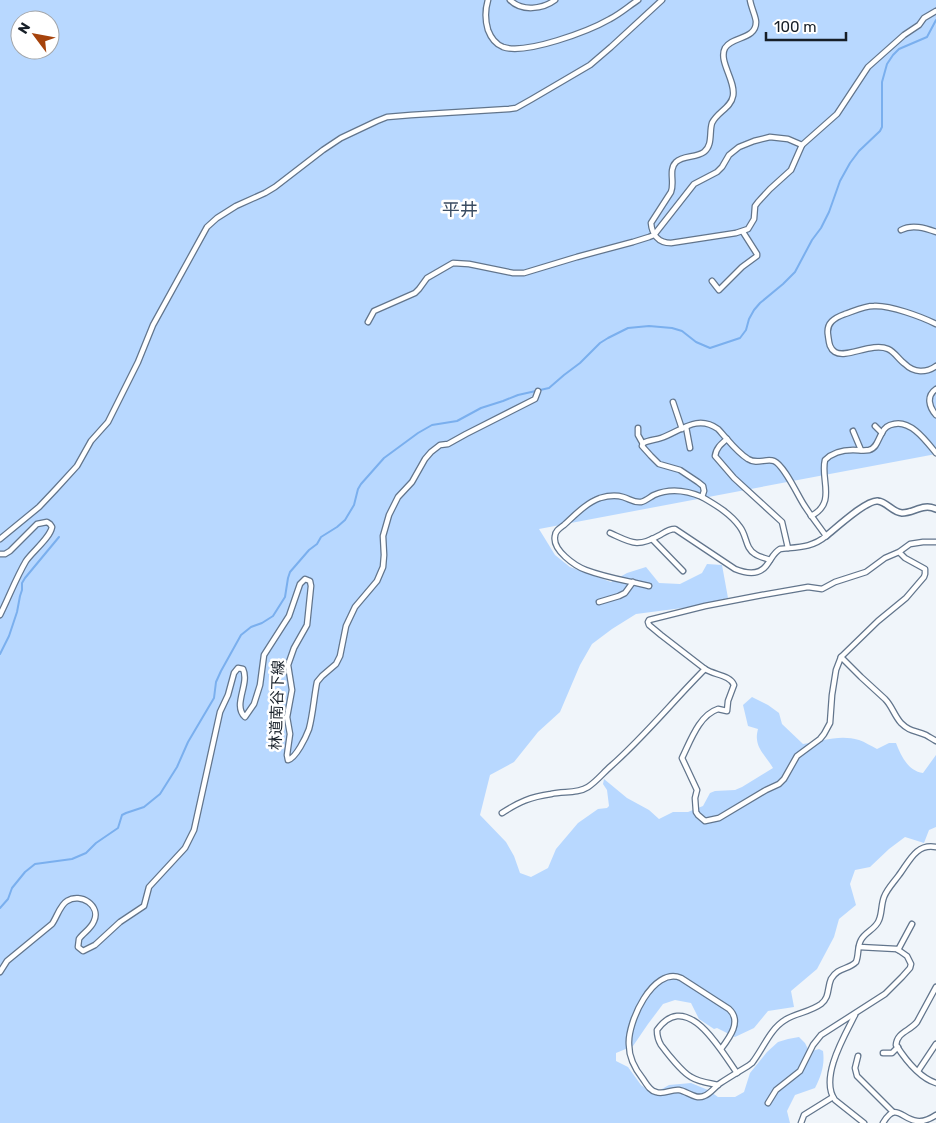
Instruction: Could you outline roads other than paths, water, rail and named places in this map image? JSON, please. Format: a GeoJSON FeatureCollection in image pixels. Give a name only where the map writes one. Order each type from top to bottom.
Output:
{"type":"FeatureCollection","features":[{"type":"Feature","properties":{"kind":"street"},"geometry":{"type":"LineString","coordinates":[[488,0],[486,20],[493,40],[504,47],[514,48],[550,43],[569,36],[610,19],[638,0]]}},
{"type":"Feature","properties":{"kind":"street"},"geometry":{"type":"LineString","coordinates":[[510,0],[518,6],[538,8],[548,5],[555,0]]}},
{"type":"Feature","properties":{"kind":"street"},"geometry":{"type":"LineString","coordinates":[[0,539],[39,507],[56,489],[77,466],[91,441],[108,422],[163,305],[207,227],[217,218],[236,206],[266,193],[341,138],[387,117],[509,109],[522,105],[590,65],[662,0]]}},
{"type":"Feature","properties":{"kind":"street"},"geometry":{"type":"LineString","coordinates":[[750,0],[756,22],[755,26],[750,34],[729,43],[724,50],[724,57],[732,80],[733,96],[727,107],[713,121],[710,142],[706,151],[696,156],[683,158],[675,163],[672,168],[673,186],[671,192],[651,222],[654,234],[662,242],[671,243],[743,232],[748,229],[754,219],[755,206],[791,170],[802,144],[837,114],[872,62],[936,10]]}},
{"type":"Feature","properties":{"kind":"street"},"geometry":{"type":"LineString","coordinates":[[368,322],[374,311],[420,290],[427,278],[453,263],[469,264],[513,273],[524,273],[633,242],[654,234],[691,188],[699,181],[717,172],[739,147],[754,141],[770,138],[788,139],[802,144]]}},
{"type":"Feature","properties":{"kind":"street"},"geometry":{"type":"LineString","coordinates":[[901,230],[909,226],[936,232]]}},
{"type":"Feature","properties":{"kind":"street"},"geometry":{"type":"LineString","coordinates":[[712,281],[719,290],[742,267],[757,256],[743,232]]}},
{"type":"Feature","properties":{"kind":"street"},"geometry":{"type":"LineString","coordinates":[[936,324],[885,306],[872,306],[859,308],[836,317],[829,323],[828,334],[830,347],[840,354],[882,347],[893,352],[904,364],[916,371],[927,371],[936,366]]}},
{"type":"Feature","properties":{"kind":"street"},"geometry":{"type":"LineString","coordinates":[[936,389],[932,391],[929,401],[936,415]]}},
{"type":"Feature","properties":{"kind":"street","name":"林道南谷下線"},"geometry":{"type":"LineString","coordinates":[[0,972],[7,962],[52,924],[68,900],[84,899],[95,908],[96,916],[92,925],[78,939],[78,947],[83,951],[95,945],[120,922],[144,906],[149,887],[185,848],[194,830],[220,712],[228,695],[234,673],[238,668],[243,670],[245,674],[240,707],[245,717],[254,704],[260,686],[264,655],[289,616],[300,584],[305,579],[310,581],[311,586],[307,625],[294,648],[288,665],[292,690],[287,717],[290,734],[287,755],[288,760],[292,759],[308,730],[317,682],[336,664],[340,656],[346,626],[355,607],[377,581],[383,567],[383,536],[389,515],[398,497],[412,482],[425,459],[436,448],[440,445],[448,444],[535,399],[538,391]]}},
{"type":"Feature","properties":{"kind":"street"},"geometry":{"type":"LineString","coordinates":[[673,402],[690,448]]}},
{"type":"Feature","properties":{"kind":"street"},"geometry":{"type":"LineString","coordinates":[[643,444],[662,438],[693,423],[704,423],[718,429],[749,460],[759,462],[772,461],[778,464],[826,536]]}},
{"type":"Feature","properties":{"kind":"street"},"geometry":{"type":"LineString","coordinates":[[811,516],[816,514],[824,502],[826,486],[825,460],[836,453],[874,448],[886,427],[895,423],[905,423],[936,453]]}},
{"type":"Feature","properties":{"kind":"street"},"geometry":{"type":"LineString","coordinates":[[875,426],[882,433]]}},
{"type":"Feature","properties":{"kind":"street"},"geometry":{"type":"LineString","coordinates":[[638,428],[638,435],[643,444],[642,446],[659,464],[680,470],[703,486],[702,498]]}},
{"type":"Feature","properties":{"kind":"street"},"geometry":{"type":"LineString","coordinates":[[853,431],[861,450]]}},
{"type":"Feature","properties":{"kind":"street"},"geometry":{"type":"LineString","coordinates":[[727,439],[715,452],[715,456],[734,478],[782,522],[788,548]]}},
{"type":"Feature","properties":{"kind":"street"},"geometry":{"type":"LineString","coordinates":[[649,586],[576,566],[558,549],[554,536],[557,531],[589,503],[601,498],[619,496],[637,502],[644,501],[664,491],[685,492],[702,498],[736,521],[753,553],[770,560]]}},
{"type":"Feature","properties":{"kind":"street"},"geometry":{"type":"LineString","coordinates":[[610,533],[637,544],[675,529],[734,569],[745,573],[762,569],[776,551],[814,545],[820,542],[861,507],[874,500],[900,513],[925,507],[936,509]]}},
{"type":"Feature","properties":{"kind":"street"},"geometry":{"type":"LineString","coordinates":[[0,554],[10,551],[37,524],[47,522],[52,527],[47,537],[36,548],[26,563],[0,615]]}},
{"type":"Feature","properties":{"kind":"street"},"geometry":{"type":"LineString","coordinates":[[652,539],[683,571]]}},
{"type":"Feature","properties":{"kind":"street"},"geometry":{"type":"LineString","coordinates":[[899,552],[905,558],[924,569],[924,577],[906,598],[878,621],[841,657],[836,670],[830,723],[824,734],[797,756],[784,779],[779,784],[719,818],[707,821],[702,819],[696,812],[695,798],[697,790],[682,758],[696,730],[710,713],[718,709],[727,711],[728,701],[734,685],[732,680],[728,678],[710,673],[649,625],[649,620],[705,606],[762,595],[808,587],[822,589],[835,582],[866,572],[885,558],[899,552],[910,544],[936,542]]}},
{"type":"Feature","properties":{"kind":"street"},"geometry":{"type":"LineString","coordinates":[[599,602],[625,593],[633,582]]}},
{"type":"Feature","properties":{"kind":"street"},"geometry":{"type":"LineString","coordinates":[[841,657],[888,702],[895,716],[904,726],[913,732],[925,735],[936,741]]}},
{"type":"Feature","properties":{"kind":"street"},"geometry":{"type":"LineString","coordinates":[[502,814],[518,803],[530,798],[553,793],[578,792],[589,787],[642,737],[705,669]]}},
{"type":"Feature","properties":{"kind":"street"},"geometry":{"type":"LineString","coordinates":[[721,1049],[726,1043],[735,1022],[734,1015],[729,1009],[681,978],[674,976],[665,979],[651,988],[646,994],[635,1017],[629,1040],[633,1063],[654,1092],[663,1093],[678,1090],[699,1097],[704,1096],[752,1062],[779,1025],[786,1019],[803,1013],[823,1002],[834,975],[856,962],[862,937],[879,920],[884,895],[905,867],[910,857],[923,848],[929,846],[936,847]]}},
{"type":"Feature","properties":{"kind":"street"},"geometry":{"type":"LineString","coordinates":[[898,950],[912,924]]}},
{"type":"Feature","properties":{"kind":"street"},"geometry":{"type":"LineString","coordinates":[[768,1104],[776,1090],[800,1071],[814,1045],[822,1035],[885,994],[910,968],[910,960],[903,952],[891,948],[859,947]]}},
{"type":"Feature","properties":{"kind":"street"},"geometry":{"type":"LineString","coordinates":[[936,987],[921,1016],[914,1026],[898,1037],[896,1045],[918,1071],[931,1082],[936,1083]]}},
{"type":"Feature","properties":{"kind":"street"},"geometry":{"type":"LineString","coordinates":[[855,1014],[840,1044],[832,1069],[830,1087],[833,1097],[839,1104],[864,1123]]}},
{"type":"Feature","properties":{"kind":"street"},"geometry":{"type":"LineString","coordinates":[[718,1085],[700,1081],[689,1076],[661,1045],[657,1030],[664,1023],[678,1015],[688,1017],[698,1024],[721,1049],[737,1073]]}},
{"type":"Feature","properties":{"kind":"street"},"geometry":{"type":"LineString","coordinates":[[918,1071],[936,1044]]}},
{"type":"Feature","properties":{"kind":"street"},"geometry":{"type":"LineString","coordinates":[[883,1053],[892,1053],[898,1048]]}},
{"type":"Feature","properties":{"kind":"street"},"geometry":{"type":"LineString","coordinates":[[858,1056],[855,1068],[857,1076],[894,1112],[901,1113],[916,1121],[927,1120],[936,1115]]}},
{"type":"Feature","properties":{"kind":"street"},"geometry":{"type":"LineString","coordinates":[[801,1123],[804,1115],[833,1097]]}},
{"type":"Feature","properties":{"kind":"street"},"geometry":{"type":"LineString","coordinates":[[884,1123],[891,1113],[894,1112]]}},
{"type":"Feature","properties":{"kind":"waterway"},"geometry":{"type":"LineString","coordinates":[[0,908],[8,899],[12,888],[25,872],[35,864],[72,859],[86,853],[96,843],[118,828],[122,815],[144,807],[160,794],[177,767],[188,742],[214,698],[216,682],[241,635],[251,627],[273,616],[285,597],[290,572],[309,550],[317,544],[321,537],[345,520],[354,505],[361,484],[384,458],[432,425],[457,421],[481,408],[518,395],[549,388],[580,363],[600,343],[628,328],[649,326],[672,328],[682,331],[696,342],[710,348],[740,338],[746,330],[754,310],[795,272],[812,240],[821,228],[840,181],[850,163],[859,151],[880,131],[882,127],[882,82],[887,64],[899,49],[927,37],[936,20]]}},
{"type":"Feature","properties":{"kind":"waterway"},"geometry":{"type":"LineString","coordinates":[[0,654],[9,636],[17,612],[22,583],[59,537]]}},
{"type":"Feature","properties":{"kind":"district","name":"平井"},"geometry":{"type":"Point","coordinates":[460,210]}}]}
